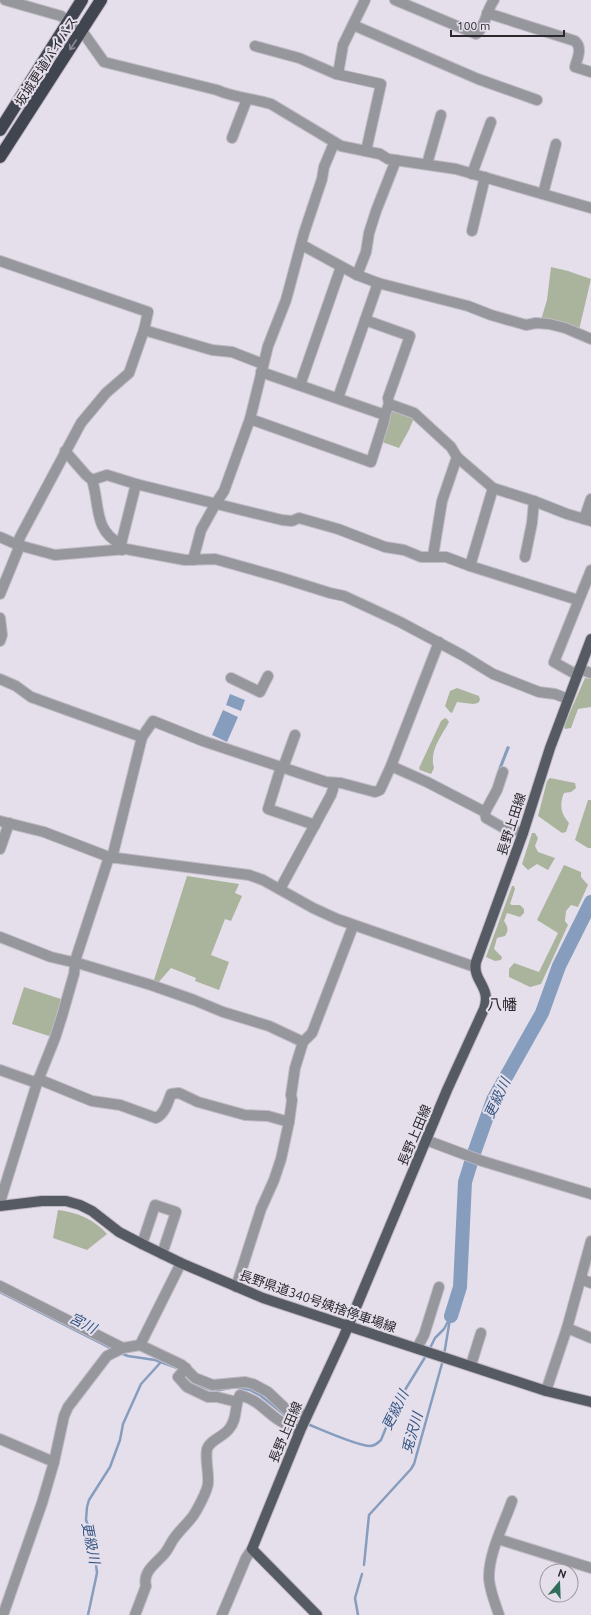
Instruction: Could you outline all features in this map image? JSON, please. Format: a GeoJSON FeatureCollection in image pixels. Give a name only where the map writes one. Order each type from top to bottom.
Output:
{"type":"FeatureCollection","features":[{"type":"Feature","properties":{"kind":"highway","name":"坂城更埴バイパス"},"geometry":{"type":"LineString","coordinates":[[0,130],[82,0]]}},
{"type":"Feature","properties":{"kind":"highway","name":"坂城更埴バイパス"},"geometry":{"type":"LineString","coordinates":[[0,156],[101,0]]}},
{"type":"Feature","properties":{"kind":"main road","name":"長野上田線"},"geometry":{"type":"LineString","coordinates":[[252,1549],[303,1423],[348,1326],[426,1140],[486,1005],[486,994],[475,967],[523,833],[550,748],[591,639]]}},
{"type":"Feature","properties":{"kind":"main road","name":"長野県道340号姨捨停車場線"},"geometry":{"type":"LineString","coordinates":[[0,1206],[42,1201],[66,1202],[80,1205],[92,1211],[119,1232],[142,1244],[181,1263],[263,1298],[471,1365],[546,1391],[591,1402]]}},
{"type":"Feature","properties":{"kind":"main road"},"geometry":{"type":"LineString","coordinates":[[252,1549],[317,1615]]}},
{"type":"Feature","properties":{"kind":"street"},"geometry":{"type":"LineString","coordinates":[[5,0],[61,16],[82,31],[104,62],[217,90],[230,96],[258,100],[271,104],[341,146],[380,154],[388,159],[427,164],[485,177],[591,208]]}},
{"type":"Feature","properties":{"kind":"street"},"geometry":{"type":"LineString","coordinates":[[338,74],[343,45],[365,0]]}},
{"type":"Feature","properties":{"kind":"street"},"geometry":{"type":"LineString","coordinates":[[395,0],[476,34],[480,31],[487,12],[494,0]]}},
{"type":"Feature","properties":{"kind":"street"},"geometry":{"type":"LineString","coordinates":[[487,12],[575,42],[578,44],[580,52],[575,67],[591,72]]}},
{"type":"Feature","properties":{"kind":"street"},"geometry":{"type":"LineString","coordinates":[[352,25],[478,80],[537,100]]}},
{"type":"Feature","properties":{"kind":"street"},"geometry":{"type":"LineString","coordinates":[[255,46],[299,58],[338,74],[382,84],[366,151]]}},
{"type":"Feature","properties":{"kind":"street"},"geometry":{"type":"LineString","coordinates":[[232,138],[247,99]]}},
{"type":"Feature","properties":{"kind":"street"},"geometry":{"type":"LineString","coordinates":[[427,164],[441,115]]}},
{"type":"Feature","properties":{"kind":"street"},"geometry":{"type":"LineString","coordinates":[[472,174],[491,122]]}},
{"type":"Feature","properties":{"kind":"street"},"geometry":{"type":"LineString","coordinates":[[193,560],[201,530],[224,491],[250,419],[268,346],[286,300],[304,233],[322,179],[324,167],[334,143]]}},
{"type":"Feature","properties":{"kind":"street"},"geometry":{"type":"LineString","coordinates":[[543,194],[556,144]]}},
{"type":"Feature","properties":{"kind":"street"},"geometry":{"type":"LineString","coordinates":[[356,275],[366,252],[369,233],[396,160]]}},
{"type":"Feature","properties":{"kind":"street"},"geometry":{"type":"LineString","coordinates":[[472,231],[485,177]]}},
{"type":"Feature","properties":{"kind":"street"},"geometry":{"type":"LineString","coordinates":[[302,245],[356,275],[378,283],[468,306],[491,315],[526,325],[536,323],[549,324],[565,328],[591,339]]}},
{"type":"Feature","properties":{"kind":"street"},"geometry":{"type":"LineString","coordinates":[[0,261],[148,312],[144,330],[129,373],[106,393],[81,423],[65,451],[18,545],[18,550],[0,594]]}},
{"type":"Feature","properties":{"kind":"street"},"geometry":{"type":"LineString","coordinates":[[300,385],[341,267]]}},
{"type":"Feature","properties":{"kind":"street"},"geometry":{"type":"LineString","coordinates":[[338,398],[378,283]]}},
{"type":"Feature","properties":{"kind":"street"},"geometry":{"type":"LineString","coordinates":[[250,419],[371,462],[384,421],[388,398],[410,336],[365,320]]}},
{"type":"Feature","properties":{"kind":"street"},"geometry":{"type":"LineString","coordinates":[[144,330],[212,350],[232,352],[262,368],[300,385],[385,415]]}},
{"type":"Feature","properties":{"kind":"street"},"geometry":{"type":"LineString","coordinates":[[388,404],[414,413],[451,447],[457,457],[493,488],[587,520],[591,499]]}},
{"type":"Feature","properties":{"kind":"street"},"geometry":{"type":"LineString","coordinates":[[65,451],[92,480],[97,514],[108,535],[121,547]]}},
{"type":"Feature","properties":{"kind":"street"},"geometry":{"type":"LineString","coordinates":[[433,556],[442,501],[457,457]]}},
{"type":"Feature","properties":{"kind":"street"},"geometry":{"type":"LineString","coordinates":[[92,480],[106,475],[136,484],[282,520],[292,521],[299,518],[338,529],[385,547],[404,550],[421,557],[446,557],[578,600]]}},
{"type":"Feature","properties":{"kind":"street"},"geometry":{"type":"LineString","coordinates":[[121,547],[136,484]]}},
{"type":"Feature","properties":{"kind":"street"},"geometry":{"type":"LineString","coordinates":[[470,566],[493,488]]}},
{"type":"Feature","properties":{"kind":"street"},"geometry":{"type":"LineString","coordinates":[[525,557],[532,523],[534,501]]}},
{"type":"Feature","properties":{"kind":"street"},"geometry":{"type":"LineString","coordinates":[[0,537],[18,545],[55,555],[121,547],[193,560],[215,559],[279,577],[344,596],[439,642],[493,674],[539,692],[555,694],[568,698]]}},
{"type":"Feature","properties":{"kind":"street"},"geometry":{"type":"LineString","coordinates":[[591,570],[554,662],[578,672],[591,673]]}},
{"type":"Feature","properties":{"kind":"street"},"geometry":{"type":"LineString","coordinates":[[0,618],[2,635],[0,641]]}},
{"type":"Feature","properties":{"kind":"street"},"geometry":{"type":"LineString","coordinates":[[0,1202],[37,1081],[58,1031],[74,974],[76,958],[111,858],[142,737],[153,721],[203,741],[282,768],[332,783],[341,783],[375,792],[380,790],[391,766],[439,642]]}},
{"type":"Feature","properties":{"kind":"street"},"geometry":{"type":"LineString","coordinates":[[231,678],[260,692],[268,676]]}},
{"type":"Feature","properties":{"kind":"street"},"geometry":{"type":"LineString","coordinates":[[0,679],[16,686],[31,697],[142,737]]}},
{"type":"Feature","properties":{"kind":"street"},"geometry":{"type":"LineString","coordinates":[[295,735],[268,809],[315,825]]}},
{"type":"Feature","properties":{"kind":"street"},"geometry":{"type":"LineString","coordinates":[[391,766],[427,782],[485,812]]}},
{"type":"Feature","properties":{"kind":"street"},"geometry":{"type":"LineString","coordinates":[[503,772],[497,790],[485,812],[486,818],[502,827],[523,833]]}},
{"type":"Feature","properties":{"kind":"street"},"geometry":{"type":"LineString","coordinates":[[280,889],[331,795],[333,789],[332,783]]}},
{"type":"Feature","properties":{"kind":"street"},"geometry":{"type":"LineString","coordinates":[[0,849],[4,822],[44,832],[111,858],[249,875],[263,880],[314,908],[354,926],[412,944],[475,967]]}},
{"type":"Feature","properties":{"kind":"street"},"geometry":{"type":"LineString","coordinates":[[236,1287],[261,1210],[281,1159],[289,1122],[292,1100],[290,1095],[295,1068],[303,1042],[314,1029],[354,926]]}},
{"type":"Feature","properties":{"kind":"street"},"geometry":{"type":"LineString","coordinates":[[0,937],[37,952],[151,985],[223,1012],[268,1026],[303,1042]]}},
{"type":"Feature","properties":{"kind":"street"},"geometry":{"type":"LineString","coordinates":[[0,1070],[37,1081],[92,1101],[120,1105],[156,1118],[160,1116],[171,1094],[179,1093],[198,1102],[237,1113],[245,1115],[268,1116],[289,1122]]}},
{"type":"Feature","properties":{"kind":"street"},"geometry":{"type":"LineString","coordinates":[[426,1140],[478,1160],[591,1194]]}},
{"type":"Feature","properties":{"kind":"street"},"geometry":{"type":"LineString","coordinates":[[142,1244],[155,1206],[176,1212],[162,1254]]}},
{"type":"Feature","properties":{"kind":"street"},"geometry":{"type":"LineString","coordinates":[[546,1391],[567,1328],[591,1241]]}},
{"type":"Feature","properties":{"kind":"street"},"geometry":{"type":"LineString","coordinates":[[140,1345],[181,1263]]}},
{"type":"Feature","properties":{"kind":"street"},"geometry":{"type":"LineString","coordinates":[[581,1279],[591,1284]]}},
{"type":"Feature","properties":{"kind":"street"},"geometry":{"type":"LineString","coordinates":[[0,1286],[119,1350]]}},
{"type":"Feature","properties":{"kind":"street"},"geometry":{"type":"LineString","coordinates":[[419,1348],[439,1287]]}},
{"type":"Feature","properties":{"kind":"street"},"geometry":{"type":"LineString","coordinates":[[567,1328],[591,1338]]}},
{"type":"Feature","properties":{"kind":"street"},"geometry":{"type":"LineString","coordinates":[[471,1365],[481,1333]]}},
{"type":"Feature","properties":{"kind":"street"},"geometry":{"type":"LineString","coordinates":[[3,1615],[42,1503],[54,1462],[64,1416],[68,1406],[107,1356],[119,1350],[140,1345],[182,1365],[184,1371],[206,1383],[213,1385],[244,1382],[253,1384],[268,1392],[303,1423]]}},
{"type":"Feature","properties":{"kind":"street"},"geometry":{"type":"LineString","coordinates":[[184,1371],[178,1377],[192,1390],[208,1397],[217,1397],[237,1402]]}},
{"type":"Feature","properties":{"kind":"street"},"geometry":{"type":"LineString","coordinates":[[135,1615],[146,1586],[145,1582],[148,1572],[153,1564],[164,1554],[175,1537],[196,1512],[208,1484],[207,1450],[209,1444],[223,1436],[230,1428],[236,1417],[237,1402],[240,1395],[260,1403],[278,1420],[303,1423]]}},
{"type":"Feature","properties":{"kind":"street"},"geometry":{"type":"LineString","coordinates":[[0,1439],[54,1462]]}},
{"type":"Feature","properties":{"kind":"street"},"geometry":{"type":"LineString","coordinates":[[499,1615],[492,1594],[489,1578],[492,1558],[512,1501]]}},
{"type":"Feature","properties":{"kind":"street"},"geometry":{"type":"LineString","coordinates":[[498,1539],[591,1568]]}},
{"type":"Feature","properties":{"kind":"street"},"geometry":{"type":"LineString","coordinates":[[222,1615],[246,1558],[252,1549]]}},
{"type":"Feature","properties":{"kind":"green space"},"geometry":{"type":"Polygon","coordinates":[[[551,267],[591,279],[579,330],[541,320],[547,300],[551,267]]]}},
{"type":"Feature","properties":{"kind":"green space"},"geometry":{"type":"Polygon","coordinates":[[[395,410],[414,418],[399,448],[382,442],[392,411],[395,410]]]}},
{"type":"Feature","properties":{"kind":"green space"},"geometry":{"type":"Polygon","coordinates":[[[585,678],[591,679],[591,707],[578,709],[571,728],[565,729],[564,726],[585,678]]]}},
{"type":"Feature","properties":{"kind":"green space"},"geometry":{"type":"Polygon","coordinates":[[[457,688],[479,696],[480,700],[478,703],[473,704],[457,702],[452,713],[450,712],[445,706],[450,691],[457,688]]]}},
{"type":"Feature","properties":{"kind":"green space"},"geometry":{"type":"Polygon","coordinates":[[[445,718],[449,722],[434,750],[434,768],[431,774],[420,770],[419,768],[441,721],[445,718]]]}},
{"type":"Feature","properties":{"kind":"green space"},"geometry":{"type":"Polygon","coordinates":[[[550,778],[575,783],[576,788],[571,792],[564,793],[561,805],[564,816],[569,823],[566,832],[562,833],[538,816],[547,781],[550,778]]]}},
{"type":"Feature","properties":{"kind":"green space"},"geometry":{"type":"Polygon","coordinates":[[[588,800],[591,800],[591,848],[588,848],[575,840],[588,800]]]}},
{"type":"Feature","properties":{"kind":"green space"},"geometry":{"type":"Polygon","coordinates":[[[532,833],[535,833],[538,838],[535,846],[538,852],[555,858],[548,870],[537,864],[528,870],[522,864],[532,833]]]}},
{"type":"Feature","properties":{"kind":"green space"},"geometry":{"type":"Polygon","coordinates":[[[564,865],[581,872],[581,877],[588,885],[578,907],[571,905],[566,911],[565,921],[568,925],[541,984],[530,987],[509,977],[509,969],[514,963],[539,972],[558,933],[537,920],[564,865]]]}},
{"type":"Feature","properties":{"kind":"green space"},"geometry":{"type":"Polygon","coordinates":[[[187,876],[239,884],[235,893],[242,896],[231,921],[225,919],[211,955],[229,962],[219,990],[195,981],[196,978],[171,968],[157,984],[153,983],[187,876]]]}},
{"type":"Feature","properties":{"kind":"green space"},"geometry":{"type":"Polygon","coordinates":[[[512,886],[514,886],[515,889],[510,904],[520,905],[524,909],[524,913],[520,917],[507,913],[504,921],[507,927],[507,932],[505,936],[497,938],[494,949],[502,957],[501,960],[495,961],[486,957],[512,886]]]}},
{"type":"Feature","properties":{"kind":"green space"},"geometry":{"type":"Polygon","coordinates":[[[24,987],[64,1000],[52,1037],[12,1024],[24,987]]]}},
{"type":"Feature","properties":{"kind":"green space"},"geometry":{"type":"Polygon","coordinates":[[[58,1210],[79,1215],[97,1225],[107,1234],[87,1250],[53,1238],[58,1210]]]}},
{"type":"Feature","properties":{"kind":"water"},"geometry":{"type":"Polygon","coordinates":[[[230,694],[245,700],[241,711],[226,705],[230,694]]]}},
{"type":"Feature","properties":{"kind":"water"},"geometry":{"type":"Polygon","coordinates":[[[223,710],[238,717],[227,742],[212,735],[223,710]]]}},
{"type":"Feature","properties":{"kind":"water"},"geometry":{"type":"Polygon","coordinates":[[[507,746],[510,747],[501,770],[498,769],[507,746]]]}},
{"type":"Feature","properties":{"kind":"waterway","name":"更級川"},"geometry":{"type":"LineString","coordinates":[[451,1316],[460,1287],[465,1182],[474,1153],[493,1100],[542,1013],[559,966],[591,902]]}},
{"type":"Feature","properties":{"kind":"waterway","name":"宮川"},"geometry":{"type":"LineString","coordinates":[[0,1292],[114,1350]]}},
{"type":"Feature","properties":{"kind":"waterway","name":"更級川"},"geometry":{"type":"LineString","coordinates":[[429,1350],[435,1338],[444,1329],[451,1316]]}},
{"type":"Feature","properties":{"kind":"waterway","name":"兎沢川"},"geometry":{"type":"LineString","coordinates":[[444,1355],[450,1319]]}},
{"type":"Feature","properties":{"kind":"waterway","name":"宮川"},"geometry":{"type":"LineString","coordinates":[[120,1353],[128,1356],[155,1360],[177,1368]]}},
{"type":"Feature","properties":{"kind":"waterway","name":"更級川"},"geometry":{"type":"LineString","coordinates":[[305,1423],[356,1443],[370,1446],[376,1444],[381,1440],[394,1408],[427,1354]]}},
{"type":"Feature","properties":{"kind":"waterway","name":"兎沢川"},"geometry":{"type":"LineString","coordinates":[[364,1565],[369,1515],[414,1464],[443,1360]]}},
{"type":"Feature","properties":{"kind":"waterway","name":"更級川"},"geometry":{"type":"LineString","coordinates":[[88,1615],[97,1573],[93,1539],[86,1520],[89,1500],[110,1467],[120,1440],[123,1424],[141,1384],[161,1362]]}},
{"type":"Feature","properties":{"kind":"waterway","name":"更級川"},"geometry":{"type":"LineString","coordinates":[[183,1373],[192,1383],[215,1391],[235,1387],[250,1390],[261,1396],[286,1416],[301,1422]]}},
{"type":"Feature","properties":{"kind":"waterway","name":"兎沢川"},"geometry":{"type":"LineString","coordinates":[[358,1615],[355,1598],[362,1574]]}},
{"type":"Feature","properties":{"kind":"district","name":"八幡"},"geometry":{"type":"Point","coordinates":[502,1005]}}]}
